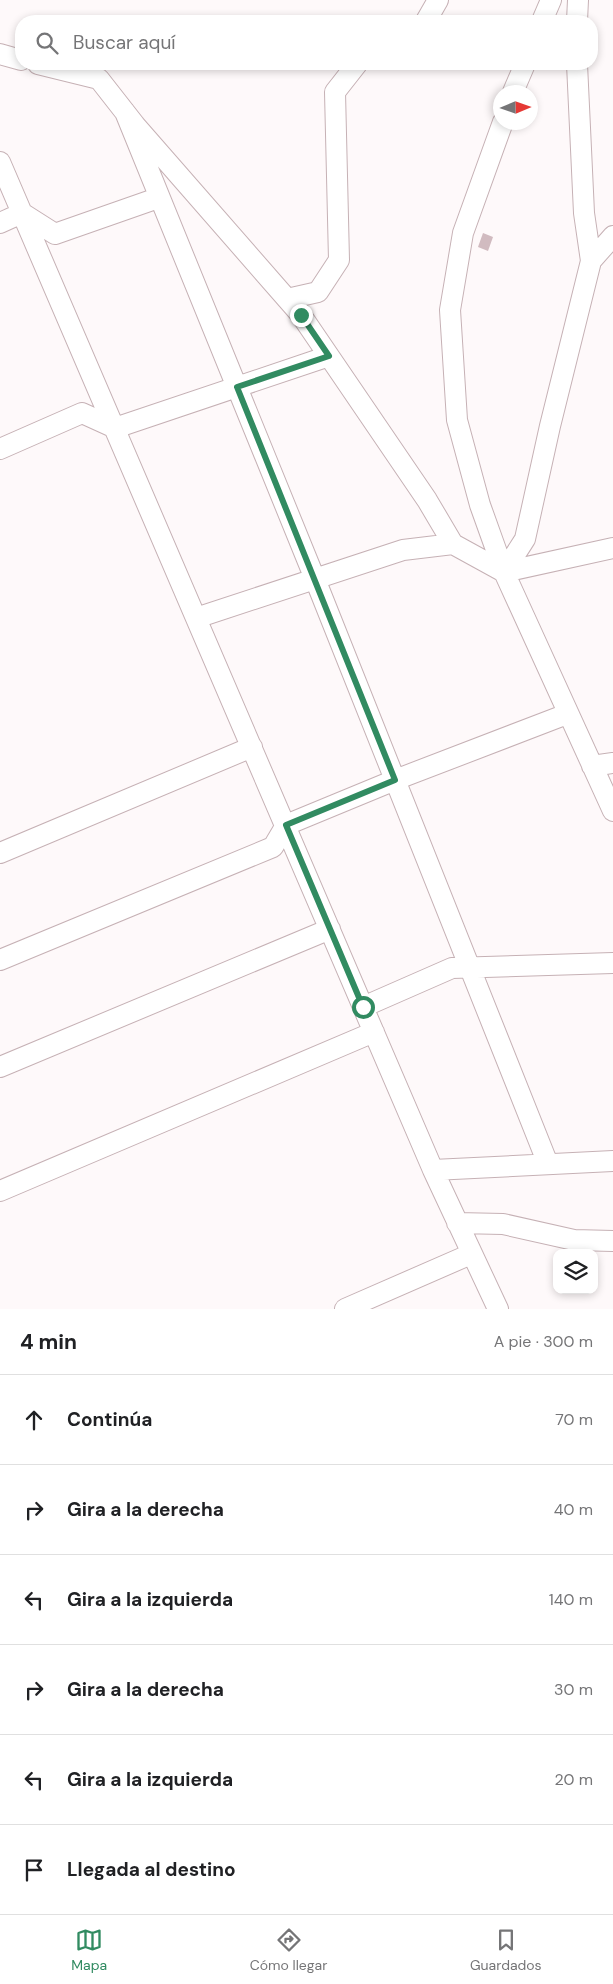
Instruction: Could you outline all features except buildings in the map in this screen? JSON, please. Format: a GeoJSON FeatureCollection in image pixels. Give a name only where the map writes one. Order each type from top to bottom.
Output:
{"type":"FeatureCollection","features":[{"type":"Feature","properties":{"kind":"street"},"geometry":{"type":"LineString","coordinates":[[429,15],[438,0]]}},
{"type":"Feature","properties":{"kind":"street"},"geometry":{"type":"LineString","coordinates":[[544,15],[550,0]]}},
{"type":"Feature","properties":{"kind":"street"},"geometry":{"type":"LineString","coordinates":[[578,0],[578,15]]}},
{"type":"Feature","properties":{"kind":"street"},"geometry":{"type":"LineString","coordinates":[[0,54],[15,58]]}},
{"type":"Feature","properties":{"kind":"street"},"geometry":{"type":"LineString","coordinates":[[62,70],[99,79],[125,112],[301,315],[427,500],[453,544],[504,572],[613,548]]}},
{"type":"Feature","properties":{"kind":"street"},"geometry":{"type":"LineString","coordinates":[[287,299],[318,292],[339,260],[335,92],[352,70]]}},
{"type":"Feature","properties":{"kind":"street"},"geometry":{"type":"LineString","coordinates":[[516,85],[522,70]]}},
{"type":"Feature","properties":{"kind":"street"},"geometry":{"type":"LineString","coordinates":[[504,572],[525,539],[550,426],[592,261],[584,213],[577,70]]}},
{"type":"Feature","properties":{"kind":"street"},"geometry":{"type":"LineString","coordinates":[[125,112],[315,579],[548,1164]]}},
{"type":"Feature","properties":{"kind":"street"},"geometry":{"type":"LineString","coordinates":[[500,130],[463,233],[450,310],[457,420],[480,505],[504,572],[613,811]]}},
{"type":"Feature","properties":{"kind":"street"},"geometry":{"type":"LineString","coordinates":[[0,162],[456,1223],[498,1309]]}},
{"type":"Feature","properties":{"kind":"street"},"geometry":{"type":"LineString","coordinates":[[22,213],[55,234],[155,200],[159,196]]}},
{"type":"Feature","properties":{"kind":"street"},"geometry":{"type":"LineString","coordinates":[[0,223],[22,213]]}},
{"type":"Feature","properties":{"kind":"street"},"geometry":{"type":"LineString","coordinates":[[592,261],[613,236]]}},
{"type":"Feature","properties":{"kind":"street"},"geometry":{"type":"LineString","coordinates":[[0,449],[82,413],[114,428],[329,356]]}},
{"type":"Feature","properties":{"kind":"street"},"geometry":{"type":"LineString","coordinates":[[196,618],[403,550],[453,544]]}},
{"type":"Feature","properties":{"kind":"street"},"geometry":{"type":"LineString","coordinates":[[0,960],[272,847],[286,825],[395,780],[568,714]]}},
{"type":"Feature","properties":{"kind":"street"},"geometry":{"type":"LineString","coordinates":[[0,853],[252,747]]}},
{"type":"Feature","properties":{"kind":"street"},"geometry":{"type":"LineString","coordinates":[[592,766],[613,763]]}},
{"type":"Feature","properties":{"kind":"street"},"geometry":{"type":"LineString","coordinates":[[0,1066],[330,929]]}},
{"type":"Feature","properties":{"kind":"street"},"geometry":{"type":"LineString","coordinates":[[363,1007],[452,968],[613,963]]}},
{"type":"Feature","properties":{"kind":"street"},"geometry":{"type":"LineString","coordinates":[[0,1191],[374,1032]]}},
{"type":"Feature","properties":{"kind":"street"},"geometry":{"type":"LineString","coordinates":[[433,1170],[613,1161]]}},
{"type":"Feature","properties":{"kind":"street"},"geometry":{"type":"LineString","coordinates":[[456,1223],[503,1224],[574,1240],[613,1241]]}},
{"type":"Feature","properties":{"kind":"street"},"geometry":{"type":"LineString","coordinates":[[345,1309],[471,1254]]}},
{"type":"Feature","properties":{"kind":"route"},"geometry":{"type":"LineString","coordinates":[[301,315],[329,356],[237,387],[395,780],[286,825],[363,1007]]}}]}
